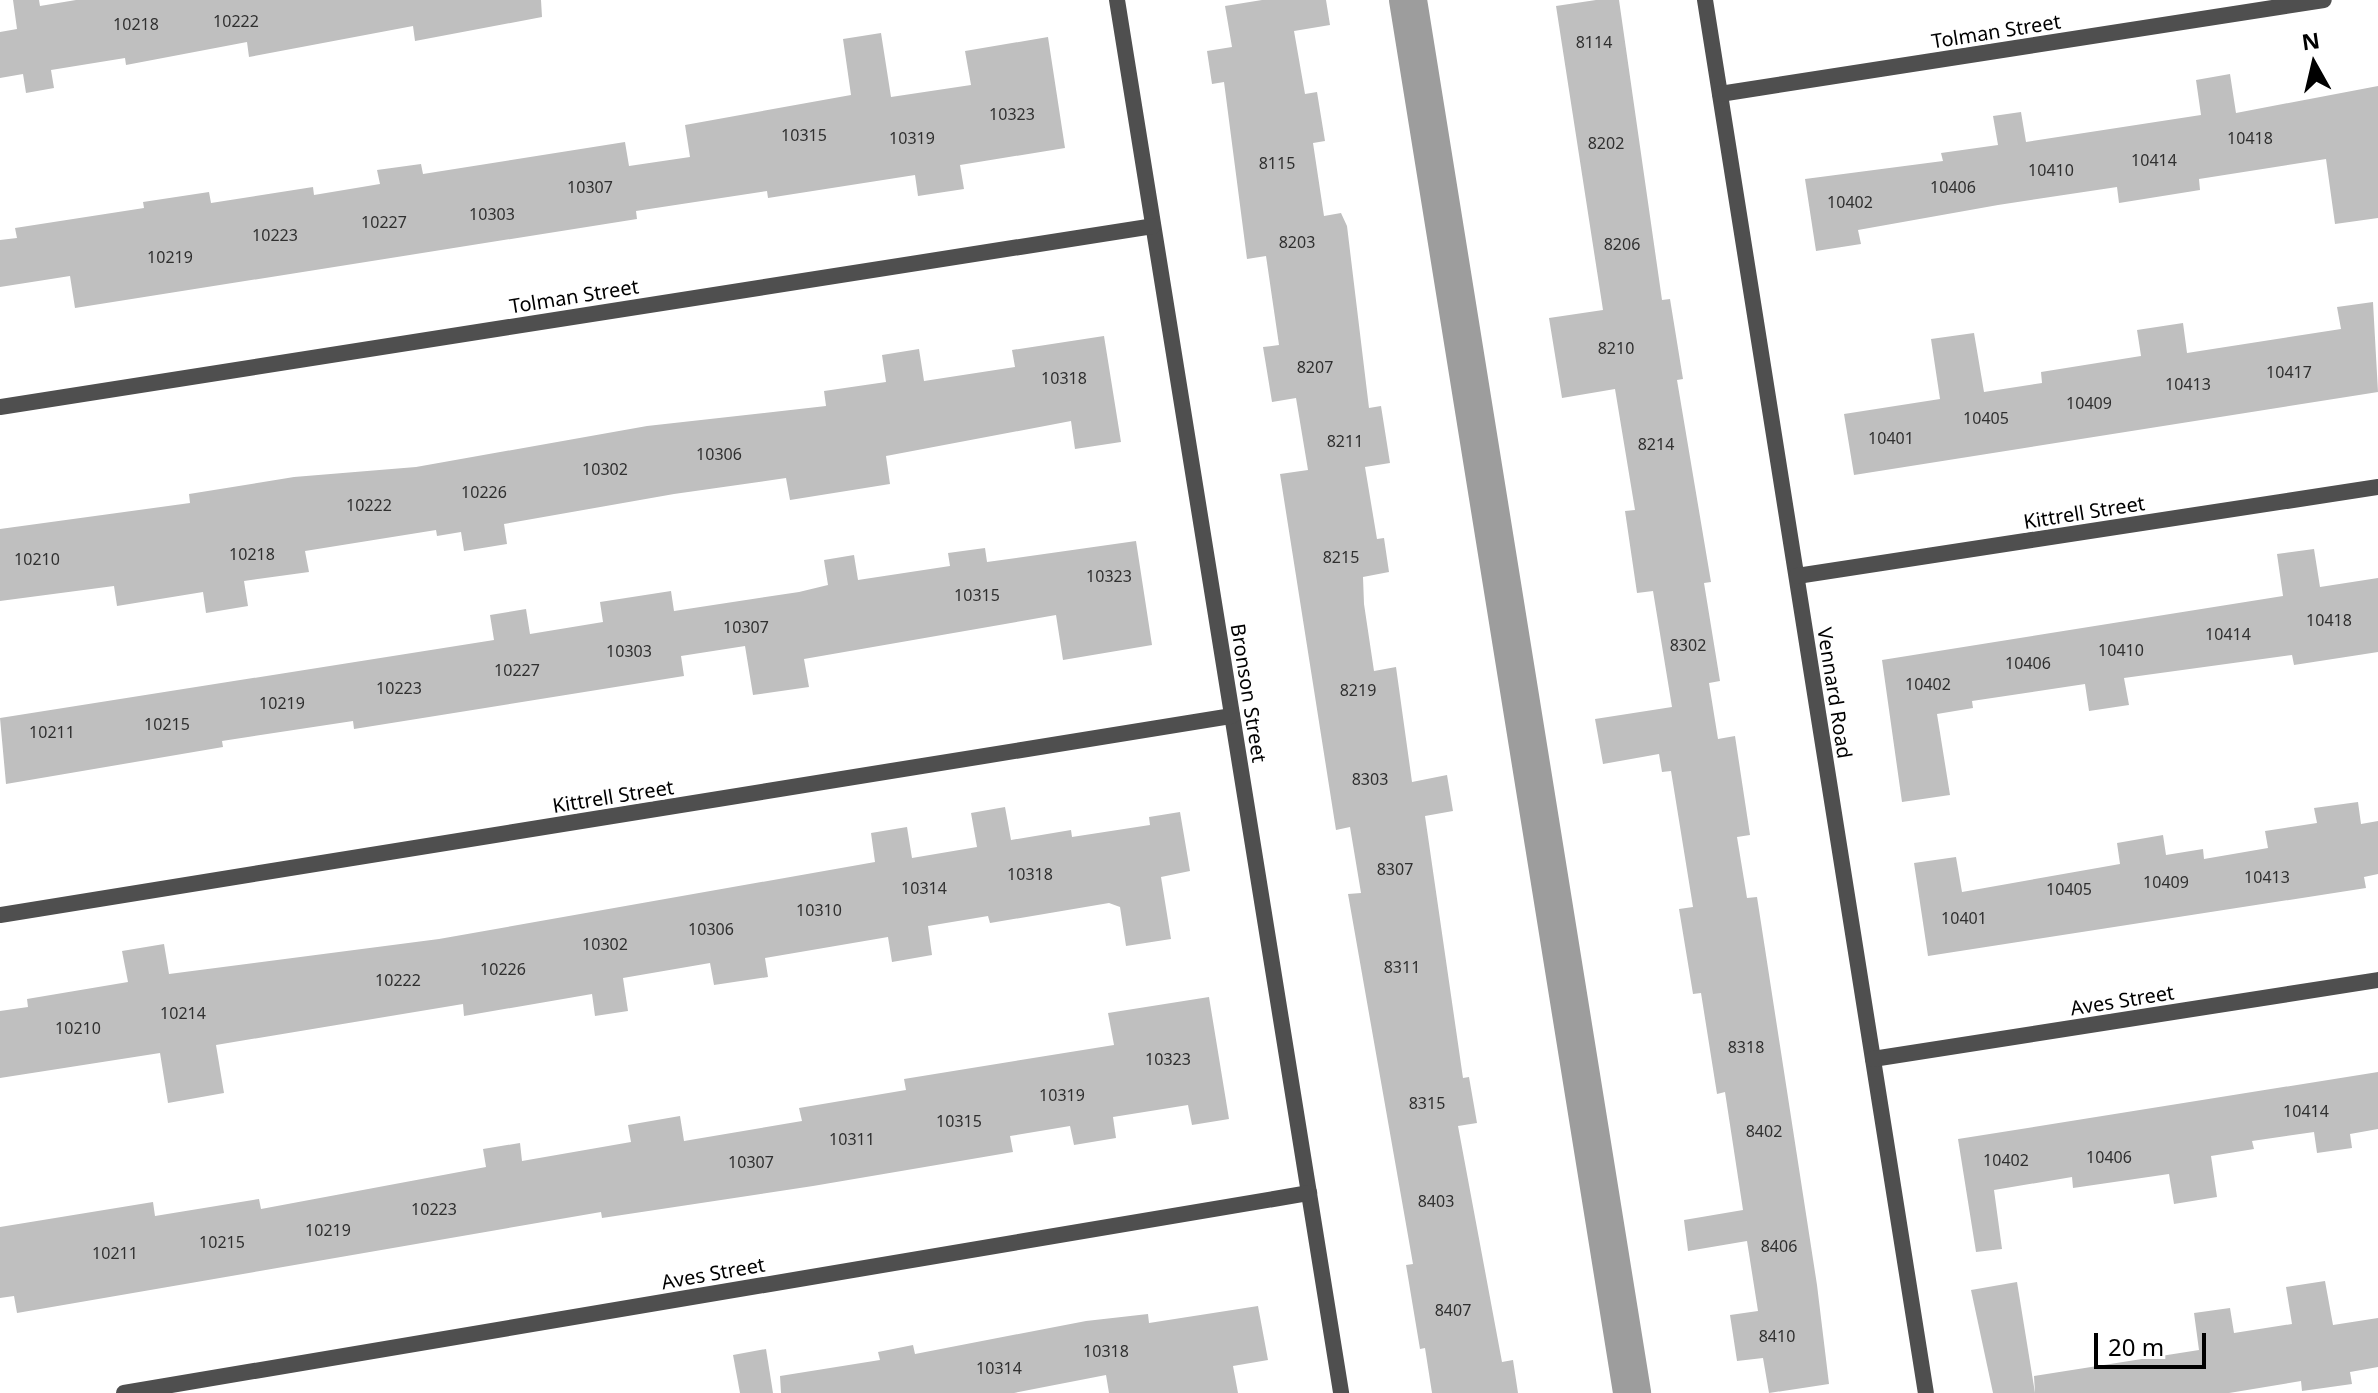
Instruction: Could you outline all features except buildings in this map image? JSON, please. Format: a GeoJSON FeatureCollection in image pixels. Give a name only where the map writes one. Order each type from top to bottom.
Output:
{"type":"FeatureCollection","features":[{"type":"Feature","properties":{"kind":"street","name":"Bronson Street"},"geometry":{"type":"LineString","coordinates":[[1117,0],[1341,1393]]}},
{"type":"Feature","properties":{"kind":"street","name":"Vennard Road"},"geometry":{"type":"LineString","coordinates":[[1705,0],[1926,1393]]}},
{"type":"Feature","properties":{"kind":"street","name":"Tolman Street"},"geometry":{"type":"LineString","coordinates":[[1720,94],[2324,0]]}},
{"type":"Feature","properties":{"kind":"street","name":"Tolman Street"},"geometry":{"type":"LineString","coordinates":[[0,407],[1153,226]]}},
{"type":"Feature","properties":{"kind":"street","name":"Kittrell Street"},"geometry":{"type":"LineString","coordinates":[[1797,576],[2378,487]]}},
{"type":"Feature","properties":{"kind":"street","name":"Kittrell Street"},"geometry":{"type":"LineString","coordinates":[[0,915],[1232,716]]}},
{"type":"Feature","properties":{"kind":"street","name":"Aves Street"},"geometry":{"type":"LineString","coordinates":[[1873,1059],[2378,980]]}},
{"type":"Feature","properties":{"kind":"street","name":"Aves Street"},"geometry":{"type":"LineString","coordinates":[[124,1393],[1309,1193]]}},
{"type":"Feature","properties":{"kind":"waterway"},"geometry":{"type":"LineString","coordinates":[[1408,0],[1632,1393]]}}]}
